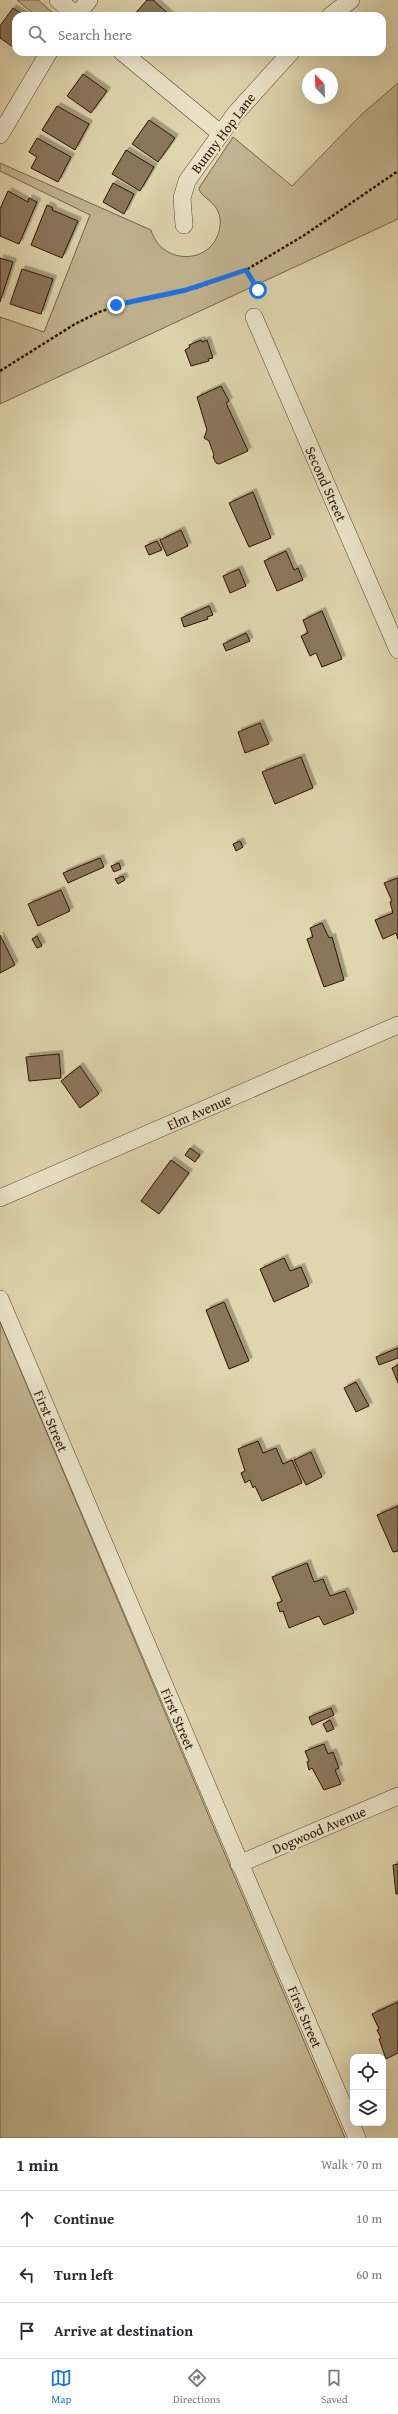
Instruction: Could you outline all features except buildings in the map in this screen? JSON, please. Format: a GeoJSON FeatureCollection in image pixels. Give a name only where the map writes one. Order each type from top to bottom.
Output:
{"type":"FeatureCollection","features":[{"type":"Feature","properties":{"kind":"street"},"geometry":{"type":"LineString","coordinates":[[58,0],[72,12]]}},
{"type":"Feature","properties":{"kind":"street"},"geometry":{"type":"LineString","coordinates":[[79,12],[89,0]]}},
{"type":"Feature","properties":{"kind":"street"},"geometry":{"type":"LineString","coordinates":[[335,12],[351,0]]}},
{"type":"Feature","properties":{"kind":"street"},"geometry":{"type":"LineString","coordinates":[[0,135],[47,56]]}},
{"type":"Feature","properties":{"kind":"street"},"geometry":{"type":"LineString","coordinates":[[127,56],[220,133]]}},
{"type":"Feature","properties":{"kind":"street","name":"Bunny Hop Lane"},"geometry":{"type":"LineString","coordinates":[[184,225],[182,198],[184,188],[220,133],[255,90],[287,56]]}},
{"type":"Feature","properties":{"kind":"street","name":"Second Street"},"geometry":{"type":"LineString","coordinates":[[254,317],[398,650]]}},
{"type":"Feature","properties":{"kind":"street","name":"Elm Avenue"},"geometry":{"type":"LineString","coordinates":[[0,1198],[398,1025]]}},
{"type":"Feature","properties":{"kind":"street","name":"First Street"},"geometry":{"type":"LineString","coordinates":[[0,1299],[239,1864],[357,2138]]}},
{"type":"Feature","properties":{"kind":"street","name":"Dogwood Avenue"},"geometry":{"type":"LineString","coordinates":[[239,1864],[398,1796]]}},
{"type":"Feature","properties":{"kind":"path"},"geometry":{"type":"LineString","coordinates":[[0,371],[75,324],[100,312],[130,302],[186,290],[246,270],[303,236],[398,171]]}},
{"type":"Feature","properties":{"kind":"path"},"geometry":{"type":"LineString","coordinates":[[246,270],[261,298]]}},
{"type":"Feature","properties":{"kind":"shaded area"},"geometry":{"type":"Polygon","coordinates":[[[17,0],[38,0],[52,12],[32,12],[17,0]]]}},
{"type":"Feature","properties":{"kind":"shaded area"},"geometry":{"type":"Polygon","coordinates":[[[398,83],[398,219],[0,404],[0,317],[44,332],[90,215],[0,171],[0,163],[151,230],[157,242],[166,250],[176,255],[188,256],[199,254],[209,248],[216,239],[220,226],[220,218],[215,206],[200,192],[199,188],[233,137],[292,186],[362,114],[398,83]]]}},
{"type":"Feature","properties":{"kind":"shaded area"},"geometry":{"type":"Polygon","coordinates":[[[0,1322],[345,2138],[0,2138],[0,1322]]]}},
{"type":"Feature","properties":{"kind":"route"},"geometry":{"type":"LineString","coordinates":[[116,305],[186,290],[246,270],[258,290]]}}]}
